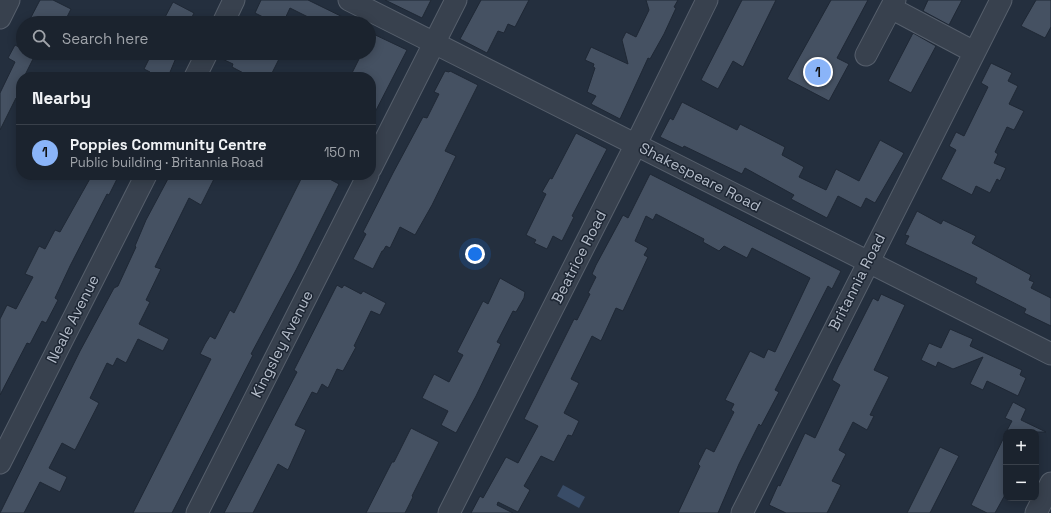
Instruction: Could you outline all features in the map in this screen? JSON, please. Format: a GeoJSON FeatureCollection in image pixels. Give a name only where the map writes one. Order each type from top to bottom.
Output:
{"type":"FeatureCollection","features":[{"type":"Feature","properties":{"kind":"street"},"geometry":{"type":"LineString","coordinates":[[0,18],[9,0]]}},
{"type":"Feature","properties":{"kind":"street"},"geometry":{"type":"LineString","coordinates":[[226,16],[234,0]]}},
{"type":"Feature","properties":{"kind":"street","name":"Shakespeare Road"},"geometry":{"type":"LineString","coordinates":[[349,0],[1051,354]]}},
{"type":"Feature","properties":{"kind":"street"},"geometry":{"type":"LineString","coordinates":[[376,158],[456,0]]}},
{"type":"Feature","properties":{"kind":"street","name":"Beatrice Road"},"geometry":{"type":"LineString","coordinates":[[449,513],[636,144],[707,0]]}},
{"type":"Feature","properties":{"kind":"street","name":"Britannia Road"},"geometry":{"type":"LineString","coordinates":[[742,513],[1001,0]]}},
{"type":"Feature","properties":{"kind":"street"},"geometry":{"type":"LineString","coordinates":[[866,55],[893,4],[974,52]]}},
{"type":"Feature","properties":{"kind":"street"},"geometry":{"type":"LineString","coordinates":[[198,72],[204,60]]}},
{"type":"Feature","properties":{"kind":"street","name":"Neale Avenue"},"geometry":{"type":"LineString","coordinates":[[0,463],[143,180]]}},
{"type":"Feature","properties":{"kind":"street","name":"Kingsley Avenue"},"geometry":{"type":"LineString","coordinates":[[197,513],[365,180]]}},
{"type":"Feature","properties":{"kind":"street"},"geometry":{"type":"LineString","coordinates":[[1036,513],[1051,483]]}},
{"type":"Feature","properties":{"kind":"water"},"geometry":{"type":"Polygon","coordinates":[[[563,485],[585,497],[579,508],[557,496],[563,485]]]}},
{"type":"Feature","properties":{"kind":"building"},"geometry":{"type":"Polygon","coordinates":[[[40,0],[53,0],[71,9],[68,16],[32,16],[40,0]]]}},
{"type":"Feature","properties":{"kind":"building"},"geometry":{"type":"Polygon","coordinates":[[[261,0],[308,0],[341,16],[306,16],[290,8],[286,16],[261,16],[255,13],[261,0]]]}},
{"type":"Feature","properties":{"kind":"building"},"geometry":{"type":"Polygon","coordinates":[[[385,0],[431,0],[422,18],[385,0]]]}},
{"type":"Feature","properties":{"kind":"building"},"geometry":{"type":"Polygon","coordinates":[[[481,0],[529,0],[515,27],[508,24],[504,33],[498,31],[487,53],[460,39],[481,0]]]}},
{"type":"Feature","properties":{"kind":"building"},"geometry":{"type":"Polygon","coordinates":[[[646,0],[678,0],[664,34],[650,59],[648,58],[620,119],[591,104],[596,96],[587,92],[595,68],[593,67],[594,64],[585,60],[591,47],[628,64],[622,40],[626,32],[636,37],[649,10],[646,0]]]}},
{"type":"Feature","properties":{"kind":"building"},"geometry":{"type":"Polygon","coordinates":[[[742,0],[776,0],[743,67],[733,61],[718,89],[701,80],[742,0]]]}},
{"type":"Feature","properties":{"kind":"building"},"geometry":{"type":"Polygon","coordinates":[[[831,0],[868,0],[837,58],[849,64],[829,101],[787,79],[831,0]]]}},
{"type":"Feature","properties":{"kind":"building"},"geometry":{"type":"Polygon","coordinates":[[[928,0],[962,0],[949,25],[923,11],[928,0]]]}},
{"type":"Feature","properties":{"kind":"building"},"geometry":{"type":"Polygon","coordinates":[[[1036,0],[1051,0],[1051,27],[1045,38],[1021,26],[1036,0]]]}},
{"type":"Feature","properties":{"kind":"building"},"geometry":{"type":"Polygon","coordinates":[[[173,2],[194,13],[192,16],[166,16],[173,2]]]}},
{"type":"Feature","properties":{"kind":"building"},"geometry":{"type":"Polygon","coordinates":[[[913,33],[936,46],[911,93],[888,81],[913,33]]]}},
{"type":"Feature","properties":{"kind":"building"},"geometry":{"type":"Polygon","coordinates":[[[376,35],[407,50],[376,110],[376,72],[352,72],[358,60],[376,60],[376,35]]]}},
{"type":"Feature","properties":{"kind":"building"},"geometry":{"type":"Polygon","coordinates":[[[15,45],[16,60],[32,60],[26,72],[16,72],[16,98],[0,130],[0,93],[15,62],[8,58],[15,45]]]}},
{"type":"Feature","properties":{"kind":"building"},"geometry":{"type":"Polygon","coordinates":[[[148,60],[175,60],[170,72],[150,72],[144,69],[148,60]]]}},
{"type":"Feature","properties":{"kind":"building"},"geometry":{"type":"Polygon","coordinates":[[[224,60],[278,60],[272,72],[242,72],[232,67],[233,64],[224,60]]]}},
{"type":"Feature","properties":{"kind":"building"},"geometry":{"type":"Polygon","coordinates":[[[991,63],[1012,73],[1008,81],[1018,86],[1009,104],[1024,111],[1014,130],[1007,127],[995,152],[998,154],[994,163],[1006,168],[1000,181],[997,179],[990,193],[976,186],[972,195],[941,179],[956,150],[949,146],[956,132],[964,136],[988,87],[981,83],[991,63]]]}},
{"type":"Feature","properties":{"kind":"building"},"geometry":{"type":"Polygon","coordinates":[[[445,71],[450,71],[478,85],[445,151],[456,156],[432,205],[415,235],[400,227],[390,248],[386,246],[373,269],[353,259],[366,234],[363,232],[393,173],[423,117],[427,118],[439,94],[434,92],[445,71]]]}},
{"type":"Feature","properties":{"kind":"building"},"geometry":{"type":"Polygon","coordinates":[[[682,102],[737,130],[740,124],[785,147],[782,155],[804,167],[799,177],[826,190],[836,169],[859,181],[880,140],[904,153],[875,203],[866,198],[861,208],[838,196],[827,218],[791,199],[794,195],[745,168],[742,174],[684,146],[683,148],[660,137],[670,118],[673,120],[682,102]]]}},
{"type":"Feature","properties":{"kind":"building"},"geometry":{"type":"Polygon","coordinates":[[[576,133],[607,149],[572,216],[574,217],[562,241],[553,236],[547,249],[534,243],[536,240],[526,235],[546,194],[542,192],[550,178],[552,179],[576,133]]]}},
{"type":"Feature","properties":{"kind":"building"},"geometry":{"type":"Polygon","coordinates":[[[650,174],[841,271],[832,289],[828,286],[775,390],[779,392],[761,426],[759,424],[739,464],[718,513],[678,513],[700,466],[698,464],[706,448],[714,452],[734,412],[731,410],[734,404],[725,400],[750,351],[764,358],[768,349],[775,352],[810,278],[752,248],[747,258],[724,246],[719,251],[703,242],[704,239],[656,214],[653,220],[646,216],[635,241],[648,248],[644,255],[648,257],[623,311],[616,308],[601,341],[592,336],[571,379],[579,383],[564,413],[579,421],[572,436],[568,435],[554,462],[541,456],[524,486],[530,490],[518,512],[498,502],[497,505],[513,513],[471,513],[480,496],[483,498],[506,457],[518,463],[538,426],[524,419],[574,319],[577,320],[590,294],[588,293],[596,277],[592,274],[596,265],[623,215],[628,218],[650,174]]]}},
{"type":"Feature","properties":{"kind":"building"},"geometry":{"type":"Polygon","coordinates":[[[89,180],[116,180],[109,195],[107,194],[70,266],[55,298],[58,300],[46,323],[42,321],[30,344],[27,343],[0,395],[0,319],[7,305],[16,309],[33,277],[25,274],[39,246],[45,249],[55,230],[60,232],[89,180]]]}},
{"type":"Feature","properties":{"kind":"building"},"geometry":{"type":"Polygon","coordinates":[[[167,180],[214,180],[201,205],[189,198],[155,267],[161,269],[146,300],[150,302],[139,324],[169,339],[163,351],[138,339],[126,363],[117,358],[113,366],[107,363],[90,398],[99,403],[75,450],[62,443],[49,468],[67,477],[60,492],[40,482],[24,513],[0,513],[80,351],[114,288],[118,286],[136,247],[135,246],[146,220],[167,180]]]}},
{"type":"Feature","properties":{"kind":"building"},"geometry":{"type":"Polygon","coordinates":[[[300,180],[331,180],[339,184],[296,270],[251,354],[253,355],[172,513],[133,513],[211,359],[200,354],[205,344],[210,336],[215,339],[230,310],[234,313],[300,180]]]}},
{"type":"Feature","properties":{"kind":"building"},"geometry":{"type":"Polygon","coordinates":[[[917,211],[941,224],[943,220],[976,236],[972,243],[1031,275],[1029,280],[1034,282],[1031,288],[1051,298],[1051,326],[1024,313],[1026,309],[975,283],[977,278],[905,244],[909,236],[905,235],[917,211]]]}},
{"type":"Feature","properties":{"kind":"building"},"geometry":{"type":"Polygon","coordinates":[[[500,278],[525,292],[524,298],[516,312],[513,311],[497,342],[501,344],[456,433],[441,425],[448,411],[422,398],[434,374],[449,382],[463,355],[457,352],[483,301],[488,304],[500,278]]]}},
{"type":"Feature","properties":{"kind":"building"},"geometry":{"type":"Polygon","coordinates":[[[337,285],[342,288],[344,285],[361,294],[363,291],[386,303],[380,315],[371,311],[354,346],[356,347],[343,371],[337,369],[328,388],[322,384],[317,394],[312,392],[295,425],[306,430],[288,470],[278,464],[253,513],[224,513],[297,372],[294,370],[337,285]]]}},
{"type":"Feature","properties":{"kind":"building"},"geometry":{"type":"Polygon","coordinates":[[[881,294],[905,305],[874,370],[889,377],[870,415],[874,416],[867,430],[853,422],[839,450],[846,454],[832,481],[841,485],[827,513],[786,513],[769,505],[778,485],[780,486],[805,433],[815,438],[840,385],[832,380],[873,298],[878,301],[881,294]]]}},
{"type":"Feature","properties":{"kind":"building"},"geometry":{"type":"Polygon","coordinates":[[[950,329],[973,339],[970,346],[1022,370],[1020,375],[1026,378],[1018,396],[987,381],[983,390],[970,384],[983,357],[953,369],[938,362],[936,367],[921,360],[929,343],[941,348],[950,329]]]}},
{"type":"Feature","properties":{"kind":"building"},"geometry":{"type":"Polygon","coordinates":[[[1013,402],[1026,409],[1021,420],[1046,432],[1039,432],[1039,429],[1008,429],[1012,421],[1005,418],[1013,402]]]}},
{"type":"Feature","properties":{"kind":"building"},"geometry":{"type":"Polygon","coordinates":[[[411,428],[439,442],[405,513],[366,513],[392,462],[394,462],[411,428]]]}},
{"type":"Feature","properties":{"kind":"building"},"geometry":{"type":"Polygon","coordinates":[[[1003,439],[1003,498],[995,513],[987,513],[971,505],[1003,439]]]}},
{"type":"Feature","properties":{"kind":"building"},"geometry":{"type":"Polygon","coordinates":[[[940,447],[959,456],[930,513],[907,513],[940,447]]]}},
{"type":"Feature","properties":{"kind":"place","name":"Poppies Community Centre"},"geometry":{"type":"Point","coordinates":[818,72]}}]}
